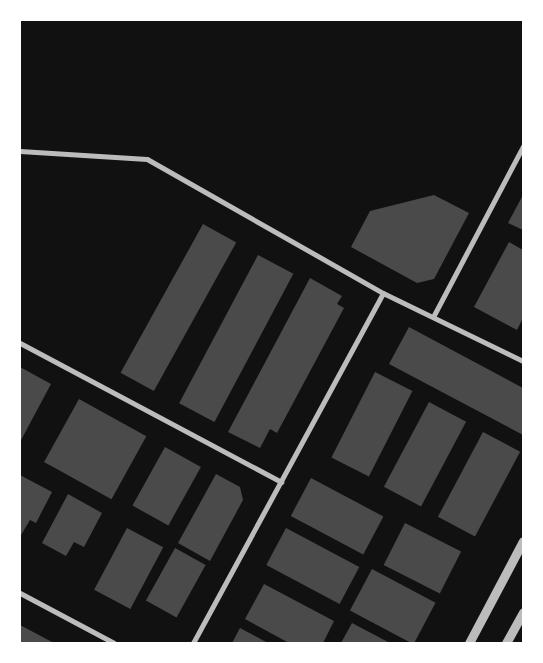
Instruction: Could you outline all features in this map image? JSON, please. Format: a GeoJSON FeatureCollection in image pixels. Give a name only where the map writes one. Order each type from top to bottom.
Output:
{"type":"FeatureCollection","features":[{"type":"Feature","properties":{"kind":"street"},"geometry":{"type":"LineString","coordinates":[[434,315],[523,146]]}},
{"type":"Feature","properties":{"kind":"street"},"geometry":{"type":"LineString","coordinates":[[20,151],[147,159],[383,293],[434,315],[523,361]]}},
{"type":"Feature","properties":{"kind":"street"},"geometry":{"type":"LineString","coordinates":[[193,643],[383,293]]}},
{"type":"Feature","properties":{"kind":"street"},"geometry":{"type":"LineString","coordinates":[[20,343],[281,482]]}},
{"type":"Feature","properties":{"kind":"street"},"geometry":{"type":"LineString","coordinates":[[469,643],[523,541]]}},
{"type":"Feature","properties":{"kind":"street"},"geometry":{"type":"LineString","coordinates":[[20,593],[114,643]]}},
{"type":"Feature","properties":{"kind":"street"},"geometry":{"type":"LineString","coordinates":[[506,643],[523,612]]}},
{"type":"Feature","properties":{"kind":"building"},"geometry":{"type":"Polygon","coordinates":[[[434,195],[469,213],[434,279],[417,283],[351,247],[370,211],[434,195]]]}},
{"type":"Feature","properties":{"kind":"building"},"geometry":{"type":"Polygon","coordinates":[[[523,195],[523,230],[508,223],[523,195]]]}},
{"type":"Feature","properties":{"kind":"building"},"geometry":{"type":"Polygon","coordinates":[[[203,224],[236,242],[154,391],[121,373],[203,224]]]}},
{"type":"Feature","properties":{"kind":"building"},"geometry":{"type":"Polygon","coordinates":[[[509,242],[523,250],[523,318],[517,330],[474,307],[509,242]]]}},
{"type":"Feature","properties":{"kind":"building"},"geometry":{"type":"Polygon","coordinates":[[[258,255],[293,274],[214,422],[179,403],[258,255]]]}},
{"type":"Feature","properties":{"kind":"building"},"geometry":{"type":"Polygon","coordinates":[[[310,278],[342,296],[337,304],[344,308],[277,433],[270,429],[260,448],[228,432],[310,278]]]}},
{"type":"Feature","properties":{"kind":"building"},"geometry":{"type":"Polygon","coordinates":[[[409,327],[523,388],[523,435],[389,364],[409,327]]]}},
{"type":"Feature","properties":{"kind":"building"},"geometry":{"type":"Polygon","coordinates":[[[20,367],[51,384],[20,442],[20,367]]]}},
{"type":"Feature","properties":{"kind":"building"},"geometry":{"type":"Polygon","coordinates":[[[375,372],[412,391],[369,477],[331,458],[375,372]]]}},
{"type":"Feature","properties":{"kind":"building"},"geometry":{"type":"Polygon","coordinates":[[[79,399],[146,436],[111,499],[44,462],[79,399]]]}},
{"type":"Feature","properties":{"kind":"building"},"geometry":{"type":"Polygon","coordinates":[[[429,402],[466,422],[421,506],[384,487],[429,402]]]}},
{"type":"Feature","properties":{"kind":"building"},"geometry":{"type":"Polygon","coordinates":[[[483,432],[520,452],[475,536],[438,517],[483,432]]]}},
{"type":"Feature","properties":{"kind":"building"},"geometry":{"type":"Polygon","coordinates":[[[165,447],[201,467],[168,525],[133,506],[165,447]]]}},
{"type":"Feature","properties":{"kind":"building"},"geometry":{"type":"Polygon","coordinates":[[[216,474],[240,487],[243,500],[210,561],[178,543],[216,474]]]}},
{"type":"Feature","properties":{"kind":"building"},"geometry":{"type":"Polygon","coordinates":[[[20,475],[52,492],[36,523],[30,520],[21,535],[20,475]]]}},
{"type":"Feature","properties":{"kind":"building"},"geometry":{"type":"Polygon","coordinates":[[[311,478],[383,516],[363,554],[291,516],[311,478]]]}},
{"type":"Feature","properties":{"kind":"building"},"geometry":{"type":"Polygon","coordinates":[[[68,494],[102,513],[84,547],[74,542],[66,556],[42,543],[68,494]]]}},
{"type":"Feature","properties":{"kind":"building"},"geometry":{"type":"Polygon","coordinates":[[[405,523],[461,552],[440,593],[384,565],[405,523]]]}},
{"type":"Feature","properties":{"kind":"building"},"geometry":{"type":"Polygon","coordinates":[[[127,528],[163,547],[130,609],[94,590],[127,528]]]}},
{"type":"Feature","properties":{"kind":"building"},"geometry":{"type":"Polygon","coordinates":[[[286,528],[359,567],[340,604],[266,565],[286,528]]]}},
{"type":"Feature","properties":{"kind":"building"},"geometry":{"type":"Polygon","coordinates":[[[175,548],[206,565],[177,617],[146,600],[175,548]]]}},
{"type":"Feature","properties":{"kind":"building"},"geometry":{"type":"Polygon","coordinates":[[[372,569],[436,603],[414,643],[350,610],[372,569]]]}},
{"type":"Feature","properties":{"kind":"building"},"geometry":{"type":"Polygon","coordinates":[[[264,584],[334,621],[323,643],[289,643],[245,619],[264,584]]]}},
{"type":"Feature","properties":{"kind":"building"},"geometry":{"type":"Polygon","coordinates":[[[352,623],[390,643],[341,643],[352,623]]]}},
{"type":"Feature","properties":{"kind":"building"},"geometry":{"type":"Polygon","coordinates":[[[20,625],[54,643],[20,643],[20,625]]]}},
{"type":"Feature","properties":{"kind":"building"},"geometry":{"type":"Polygon","coordinates":[[[240,628],[268,643],[232,643],[240,628]]]}}]}
